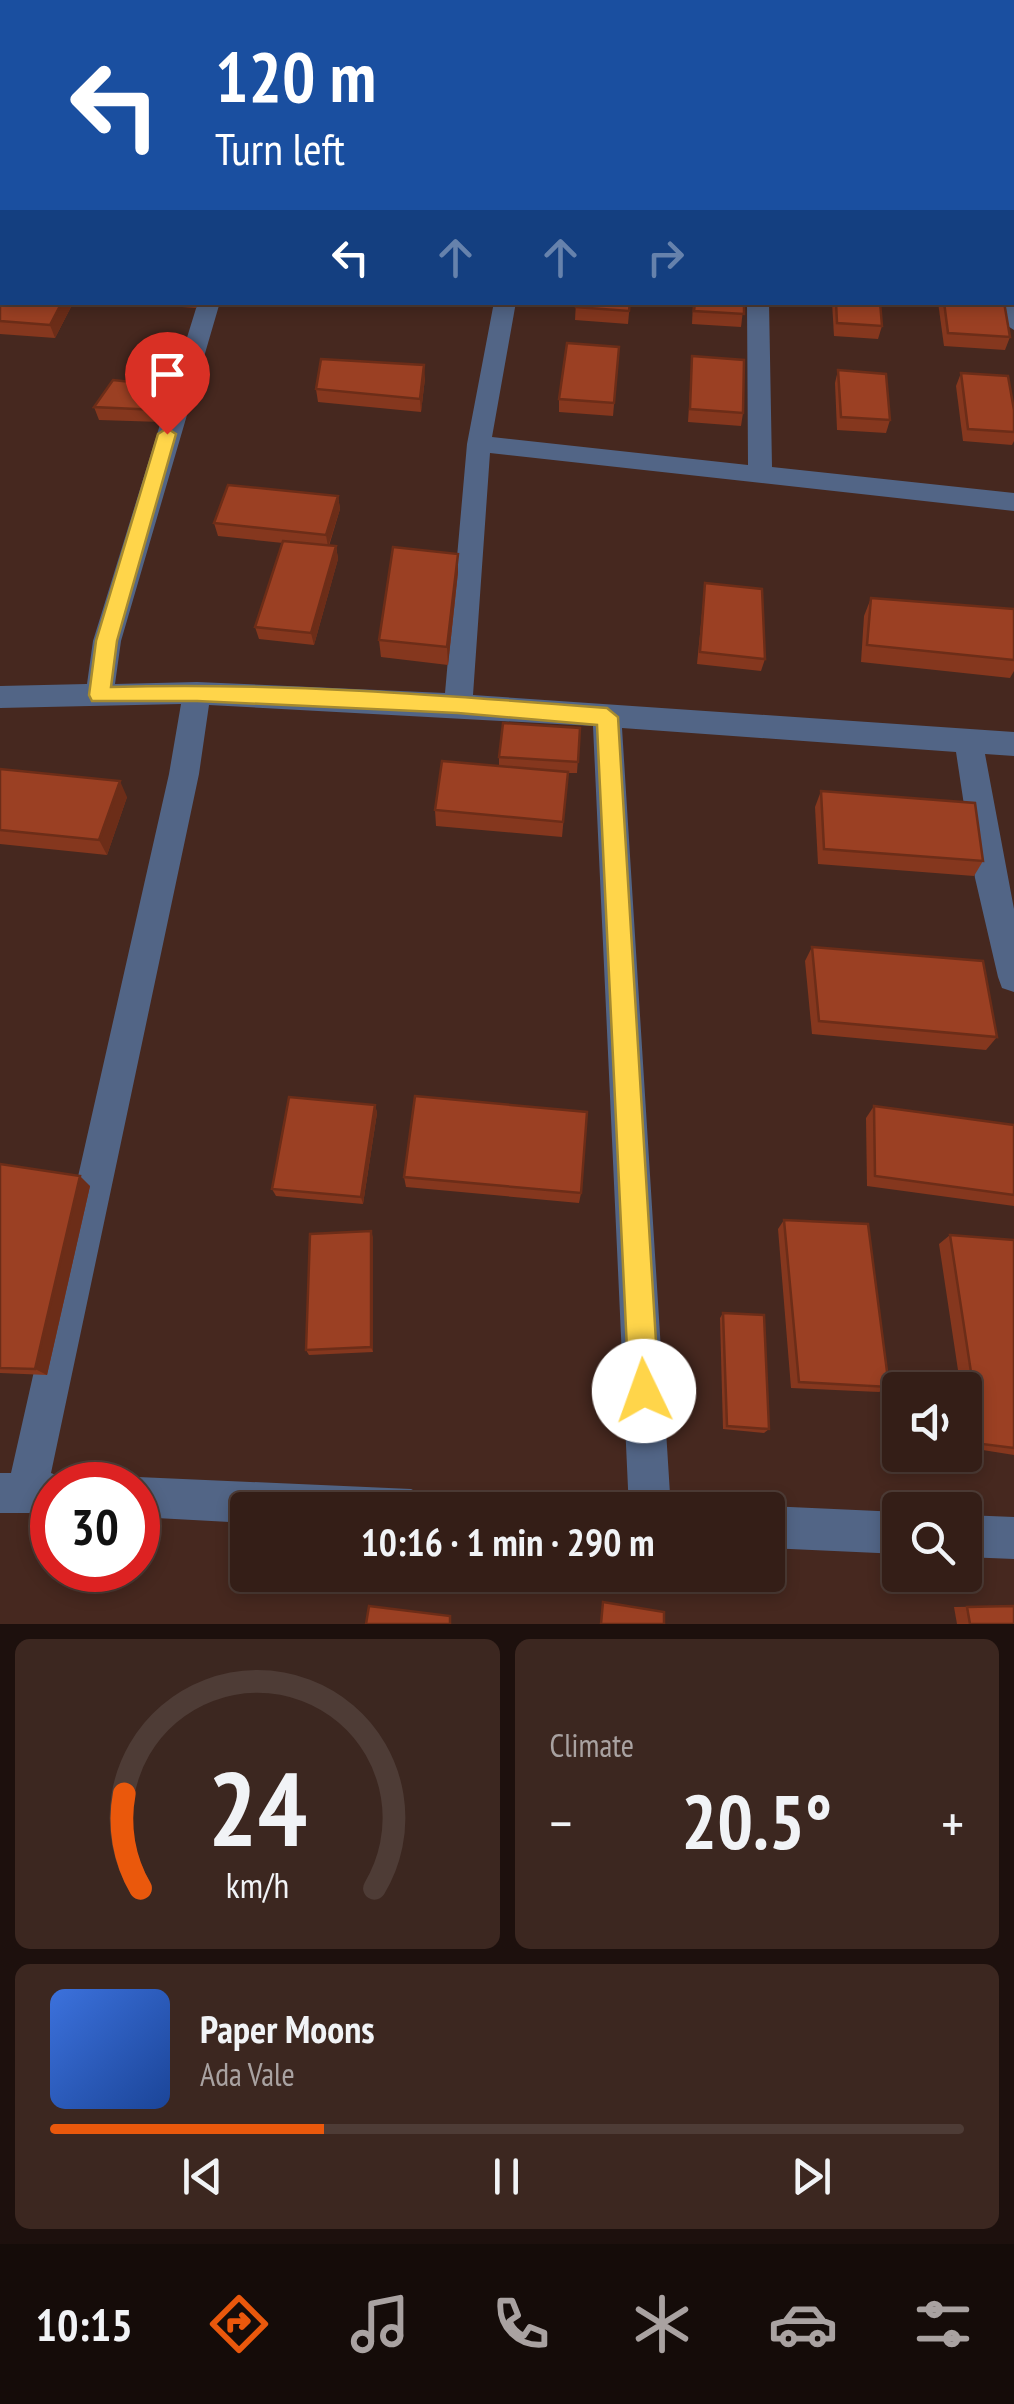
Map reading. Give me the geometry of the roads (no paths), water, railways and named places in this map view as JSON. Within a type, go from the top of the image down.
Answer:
[{"type":"street","points":[[99,695],[106,641],[208,305]]},
{"type":"street","points":[[458,704],[480,444],[504,305]]},
{"type":"street","points":[[758,305],[760,475]]},
{"type":"street","points":[[480,444],[1014,502]]},
{"type":"street","points":[[26,1493],[184,774],[197,692]]},
{"type":"street","points":[[0,697],[197,692],[458,704],[1014,744]]},
{"type":"street","points":[[607,717],[649,1492]]},
{"type":"street","points":[[969,742],[990,878],[1014,977]]},
{"type":"street","points":[[160,1498],[230,1501]]},
{"type":"street","points":[[785,1527],[882,1532]]},
{"type":"street","points":[[982,1537],[1014,1538]]}]
